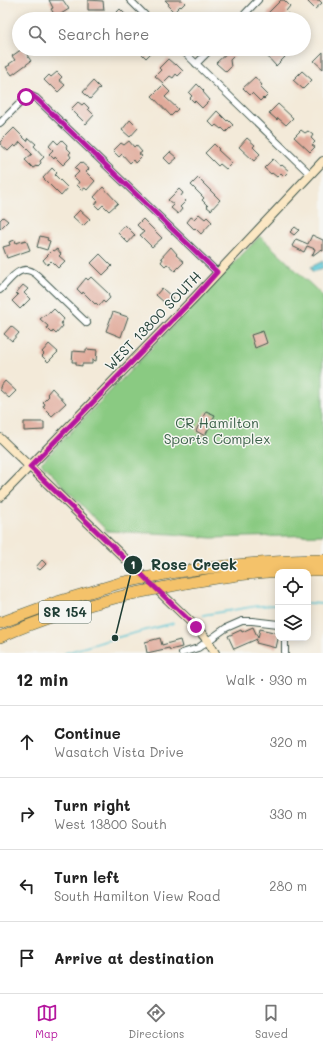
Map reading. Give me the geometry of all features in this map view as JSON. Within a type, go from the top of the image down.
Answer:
[{"type":"highway","name":"SR 154","points":[[0,623],[57,602],[120,583],[170,572],[300,560],[323,560]]},
{"type":"highway","name":"SR 154","points":[[0,637],[66,612],[101,601],[131,594],[181,584],[252,573],[294,570],[323,570]]},
{"type":"street","points":[[130,0],[142,12]]},
{"type":"street","points":[[247,12],[258,0]]},
{"type":"street","points":[[187,56],[310,174]]},
{"type":"street","points":[[196,64],[204,56]]},
{"type":"street","points":[[0,123],[26,97],[29,95],[36,98],[217,272]]},
{"type":"street","name":"WEST 13800 SOUTH","points":[[0,497],[184,308],[323,160]]},
{"type":"street","points":[[0,290],[18,272],[29,270],[37,275],[87,323]]},
{"type":"street","points":[[0,438],[190,621],[208,641],[215,653]]},
{"type":"street","points":[[182,653],[198,648],[226,628],[242,621],[275,624]]},
{"type":"street","points":[[285,641],[285,653]]},
{"type":"green space","name":"CR Hamilton Sports Complex","points":[[260,236],[323,296],[323,535],[211,538],[172,534],[107,531],[41,463]]},
{"type":"water","points":[[323,261],[323,268],[313,272],[311,267]]},
{"type":"building","points":[[49,0],[63,0],[69,9],[64,12],[53,12],[51,9],[53,8]]},
{"type":"building","points":[[88,0],[103,1],[104,10],[88,10]]},
{"type":"building","points":[[165,0],[182,0],[185,3],[174,12]]},
{"type":"building","points":[[281,0],[284,0],[290,6],[286,11],[287,12],[269,12]]},
{"type":"building","points":[[310,0],[319,0],[322,3],[315,9],[308,2]]},
{"type":"building","points":[[323,52],[323,69],[314,61]]},
{"type":"building","points":[[12,56],[28,56],[31,61],[12,75],[6,67],[15,60]]},
{"type":"building","points":[[224,56],[234,56],[230,60],[231,67],[226,72],[216,63]]},
{"type":"building","points":[[267,56],[284,56],[285,57],[276,66]]},
{"type":"building","points":[[168,59],[183,71],[178,76],[176,74],[173,78],[170,76],[163,83],[155,76],[161,70],[159,68]]},
{"type":"building","points":[[302,71],[312,80],[303,89],[293,80]]},
{"type":"building","points":[[57,72],[62,77],[59,80],[65,85],[58,92],[44,80],[49,75],[51,77]]},
{"type":"building","points":[[255,77],[262,85],[260,87],[268,95],[260,101],[252,93],[250,95],[243,88]]},
{"type":"building","points":[[93,81],[100,88],[90,99],[83,92]]},
{"type":"building","points":[[197,84],[210,100],[202,108],[190,98],[192,96],[189,93]]},
{"type":"building","points":[[163,85],[170,92],[165,97],[178,109],[171,116],[152,96]]},
{"type":"building","points":[[78,102],[82,105],[84,103],[94,115],[86,124],[71,109]]},
{"type":"building","points":[[278,104],[293,118],[286,125],[269,113]]},
{"type":"building","points":[[217,111],[233,125],[226,132],[216,125],[214,127],[208,121]]},
{"type":"building","points":[[130,120],[138,128],[130,137],[122,130]]},
{"type":"building","points":[[14,128],[27,141],[29,138],[36,144],[34,146],[44,157],[37,167],[36,166],[33,168],[25,160],[32,154],[20,142],[16,147],[14,145],[8,151],[0,144],[0,142]]},
{"type":"building","points":[[301,130],[305,133],[308,131],[313,135],[311,138],[315,142],[312,145],[315,147],[310,152],[294,137]]},
{"type":"building","points":[[247,138],[255,145],[253,147],[260,154],[254,161],[239,147]]},
{"type":"building","points":[[54,140],[58,144],[62,140],[71,152],[69,154],[71,157],[63,165],[55,157],[54,159],[49,154],[53,150],[49,146]]},
{"type":"building","points":[[129,141],[134,147],[136,145],[142,152],[139,154],[142,156],[135,163],[133,160],[130,163],[122,154],[119,157],[113,151],[121,143],[124,145]]},
{"type":"building","points":[[214,144],[219,149],[218,150],[232,163],[226,169],[220,164],[218,166],[205,153]]},
{"type":"building","points":[[170,152],[177,158],[170,164],[164,158]]},
{"type":"building","points":[[273,159],[289,171],[284,176],[281,173],[277,177],[264,168]]},
{"type":"building","points":[[81,162],[89,169],[86,172],[95,181],[87,190],[85,188],[82,190],[77,185],[79,182],[74,177],[79,172],[75,168]]},
{"type":"building","points":[[52,168],[57,173],[55,175],[68,188],[61,196],[43,178]]},
{"type":"building","points":[[198,178],[220,200],[211,210],[202,200],[204,198],[191,185]]},
{"type":"building","points":[[103,187],[118,203],[109,211],[103,205],[99,209],[95,205],[98,201],[94,197]]},
{"type":"building","points":[[179,189],[183,193],[181,196],[186,201],[180,207],[182,209],[178,214],[171,208],[174,205],[168,200]]},
{"type":"building","points":[[80,210],[90,219],[83,226],[73,217]]},
{"type":"building","points":[[199,214],[205,219],[207,217],[212,222],[201,234],[187,222],[191,217],[194,219]]},
{"type":"building","points":[[3,217],[8,221],[0,229],[0,220]]},
{"type":"building","points":[[143,219],[162,238],[152,247],[140,235],[144,232],[137,225]]},
{"type":"building","points":[[125,225],[135,235],[128,243],[118,233]]},
{"type":"building","points":[[295,227],[299,230],[294,235],[290,232]]},
{"type":"building","points":[[312,235],[323,240],[323,251],[320,250],[312,256],[315,249],[307,246],[304,252],[292,246],[296,239],[308,244]]},
{"type":"building","points":[[40,236],[48,238],[47,240],[50,241],[47,250],[37,247]]},
{"type":"building","points":[[15,240],[16,243],[26,240],[30,250],[7,258],[3,247],[10,245],[9,242]]},
{"type":"building","points":[[171,247],[177,254],[176,255],[184,262],[175,271],[167,264],[165,266],[161,262],[163,259],[161,258]]},
{"type":"building","points":[[57,249],[61,254],[59,256],[65,261],[58,268],[51,261],[47,265],[43,260],[53,250],[54,251]]},
{"type":"building","points":[[100,254],[112,266],[103,275],[91,263]]},
{"type":"building","points":[[91,277],[109,294],[108,295],[110,298],[105,303],[103,301],[99,306],[83,292],[82,294],[77,289],[86,278],[88,280]]},
{"type":"building","points":[[23,285],[28,289],[24,293],[30,299],[20,309],[12,301],[18,295],[16,293]]},
{"type":"building","points":[[162,288],[173,298],[166,304],[156,295]]},
{"type":"building","points":[[54,309],[64,319],[61,323],[63,326],[56,334],[53,331],[52,333],[47,328],[48,326],[40,319]]},
{"type":"building","points":[[113,312],[128,317],[121,337],[106,331]]},
{"type":"building","points":[[11,326],[19,333],[12,341],[4,334]]},
{"type":"building","points":[[263,331],[267,343],[255,348],[251,335]]},
{"type":"building","points":[[49,344],[58,352],[48,362],[42,356],[44,354],[42,352]]},
{"type":"building","points":[[86,349],[97,350],[96,361],[92,360],[92,364],[82,364],[82,366],[76,365],[76,362],[72,362],[73,351],[86,352]]},
{"type":"building","points":[[5,381],[16,391],[9,398],[0,390],[0,387]]},
{"type":"building","points":[[52,388],[66,403],[52,416],[43,407],[45,404],[43,402],[49,396],[47,394]]},
{"type":"building","points":[[206,411],[215,415],[205,436],[196,431]]},
{"type":"building","points":[[24,422],[44,422],[44,430],[24,431]]},
{"type":"building","points":[[42,560],[46,564],[40,570],[36,567]]},
{"type":"building","points":[[253,627],[258,638],[260,629],[275,632],[275,641],[278,641],[276,648],[256,643],[257,639],[234,649],[228,636],[241,630],[242,632]]},
{"type":"building","points":[[160,638],[162,645],[180,640],[182,647],[170,650],[169,648],[147,653],[145,642]]},
{"type":"waterway","points":[[311,603],[323,604]]},
{"type":"waterway","points":[[203,615],[257,606],[275,605]]},
{"type":"waterway","points":[[65,653],[174,623]]},
{"type":"place","name":"Rose Creek","points":[[115,638]]},
{"type":"route","points":[[26,97],[29,95],[38,100],[217,272],[195,297],[30,467],[196,627]]}]
